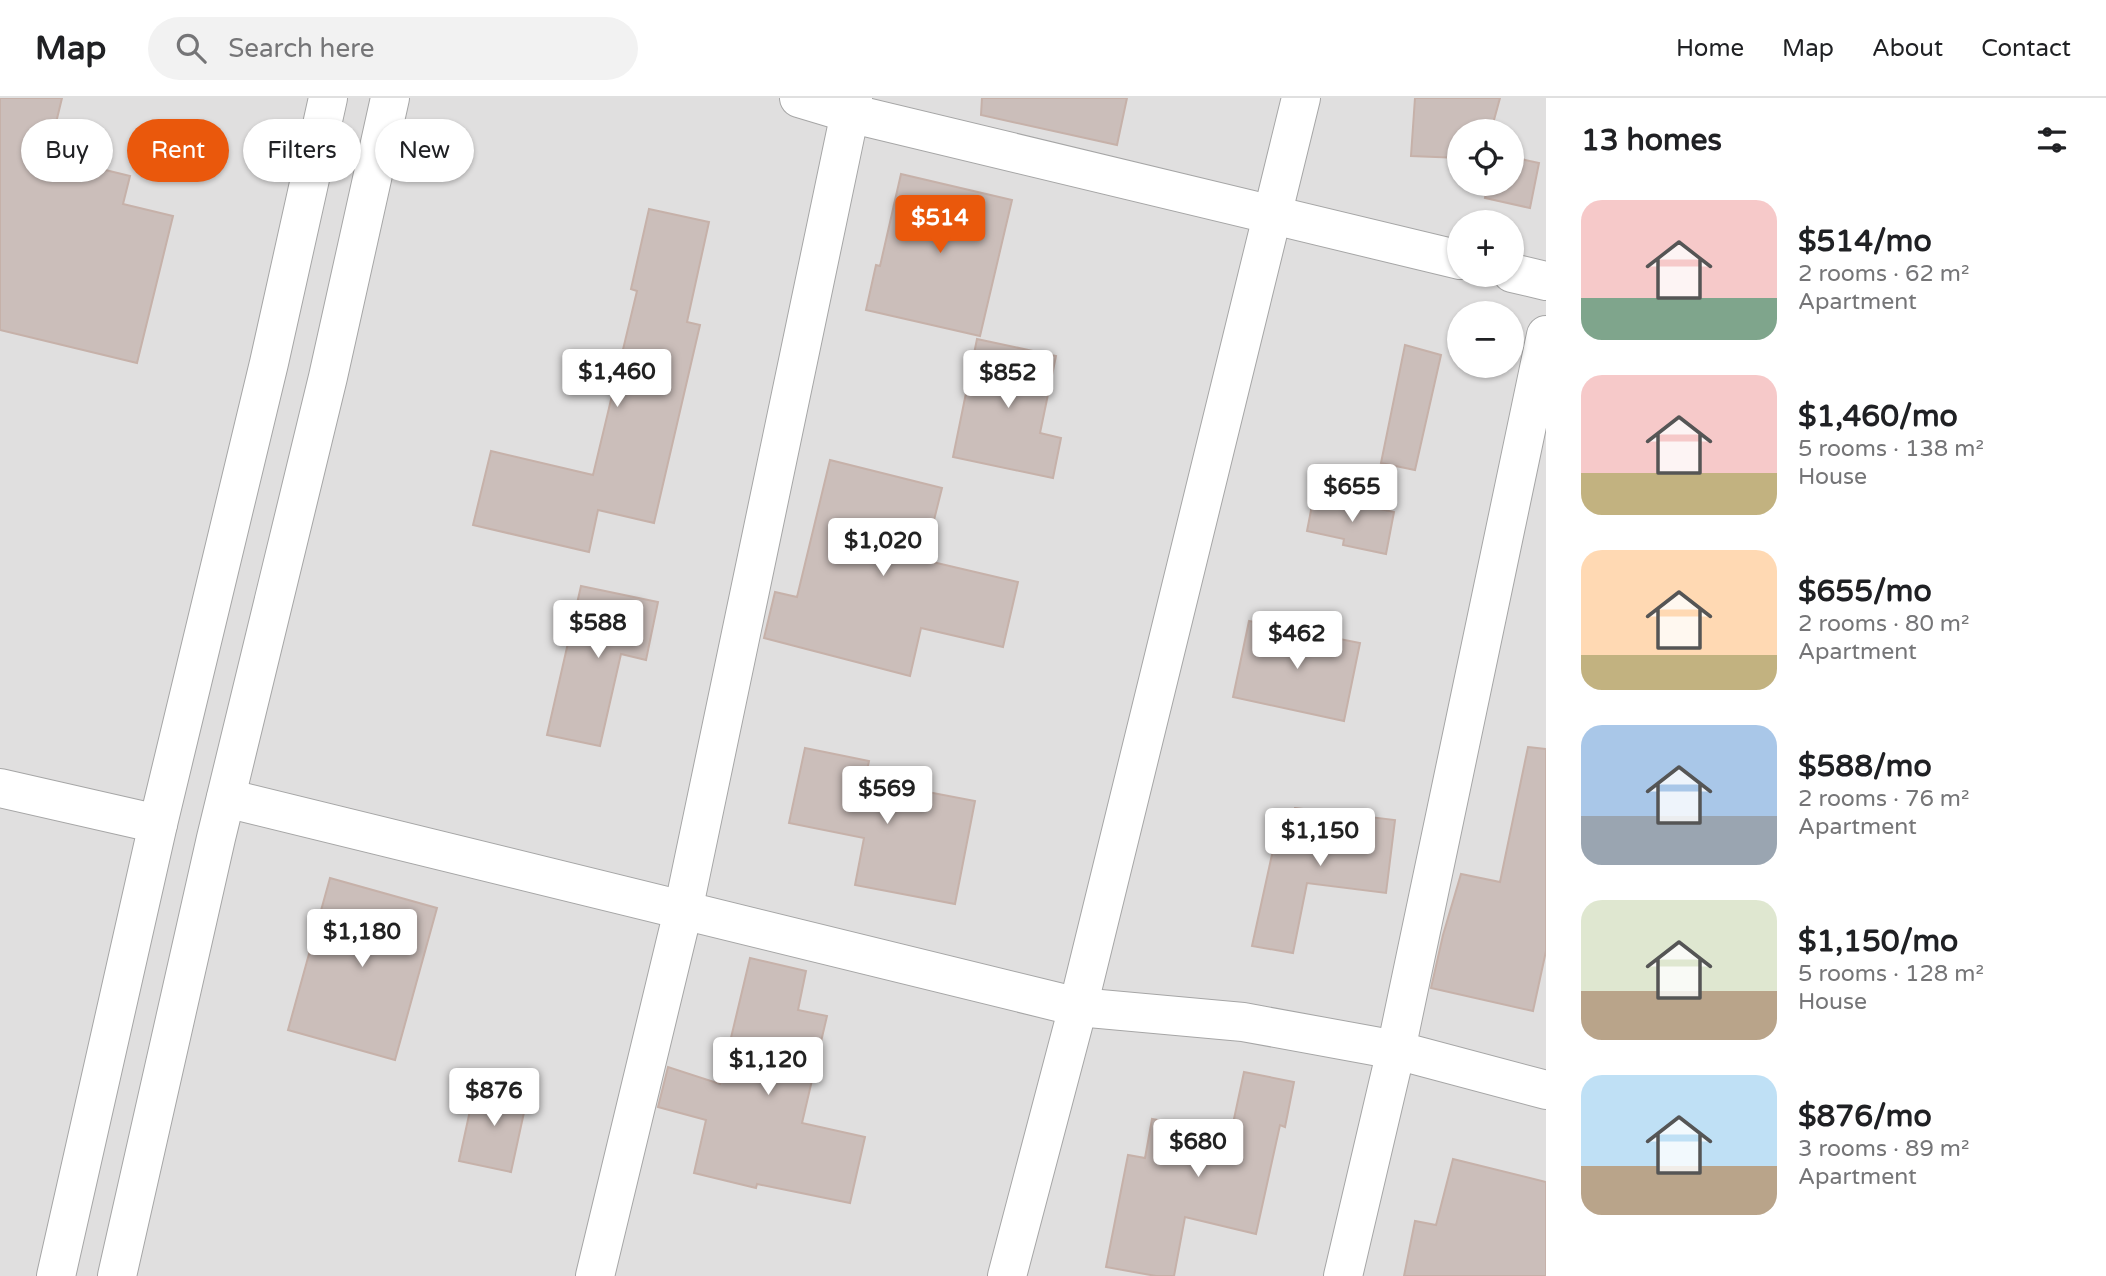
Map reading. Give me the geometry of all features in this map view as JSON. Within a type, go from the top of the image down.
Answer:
[{"type":"street","points":[[55,1276],[158,824],[270,363],[328,98]]},
{"type":"street","points":[[117,1276],[226,798],[328,377],[390,98]]},
{"type":"street","points":[[799,98],[851,105],[1274,215],[1447,257]]},
{"type":"street","points":[[1007,1276],[1078,1007],[1301,98]]},
{"type":"street","points":[[596,1276],[683,911],[851,105]]},
{"type":"street","points":[[1524,276],[1546,281]]},
{"type":"street","points":[[1343,1276],[1396,1050],[1546,335]]},
{"type":"street","points":[[0,789],[158,824]]},
{"type":"street","points":[[226,798],[1078,1007],[1243,1022],[1396,1050],[1546,1090]]},
{"type":"shaded area","points":[[0,98],[1546,98],[1546,1276],[0,1276]]},
{"type":"building","points":[[0,98],[62,98],[57,119],[21,119],[21,182],[113,182],[113,172],[127,175],[128,182],[123,204],[173,216],[137,363],[0,330]]},
{"type":"building","points":[[982,98],[1127,98],[1117,145],[981,115]]},
{"type":"building","points":[[1415,98],[1500,98],[1494,119],[1447,119],[1447,157],[1411,156]]},
{"type":"building","points":[[1524,160],[1539,163],[1530,208],[1485,198],[1524,196]]},
{"type":"building","points":[[901,174],[1012,200],[980,336],[866,310],[876,265],[880,266]]},
{"type":"building","points":[[649,209],[709,222],[687,322],[700,325],[654,523],[598,510],[589,552],[473,525],[491,451],[593,475],[637,291],[631,289]]},
{"type":"building","points":[[977,339],[1056,356],[1040,433],[1061,438],[1053,478],[953,457]]},
{"type":"building","points":[[1405,345],[1441,355],[1415,470],[1381,463]]},
{"type":"building","points":[[830,460],[942,488],[924,560],[1018,582],[1003,647],[921,628],[910,676],[764,638],[775,592],[797,597]]},
{"type":"building","points":[[1314,495],[1394,512],[1386,554],[1343,545],[1344,539],[1307,531]]},
{"type":"building","points":[[581,586],[658,602],[646,660],[621,654],[600,746],[547,735]]},
{"type":"building","points":[[1249,621],[1360,643],[1344,721],[1233,697]]},
{"type":"building","points":[[1528,747],[1546,749],[1546,951],[1533,1011],[1431,988],[1461,874],[1500,882]]},
{"type":"building","points":[[805,748],[869,761],[865,780],[975,801],[955,904],[855,885],[864,838],[789,823]]},
{"type":"building","points":[[1295,808],[1395,820],[1386,893],[1307,883],[1293,953],[1252,946],[1278,827],[1292,830]]},
{"type":"building","points":[[330,878],[437,908],[395,1060],[288,1030]]},
{"type":"building","points":[[750,958],[806,971],[798,1010],[827,1016],[802,1123],[865,1137],[850,1203],[757,1184],[756,1188],[694,1173],[706,1120],[658,1107],[668,1067],[720,1084]]},
{"type":"building","points":[[1244,1072],[1294,1082],[1285,1127],[1280,1125],[1256,1234],[1185,1217],[1174,1276],[1156,1276],[1106,1267],[1128,1155],[1145,1158],[1152,1119],[1231,1133]]},
{"type":"building","points":[[476,1083],[528,1094],[511,1172],[459,1161]]},
{"type":"building","points":[[1453,1159],[1546,1182],[1546,1276],[1404,1276],[1415,1221],[1436,1225]]}]
